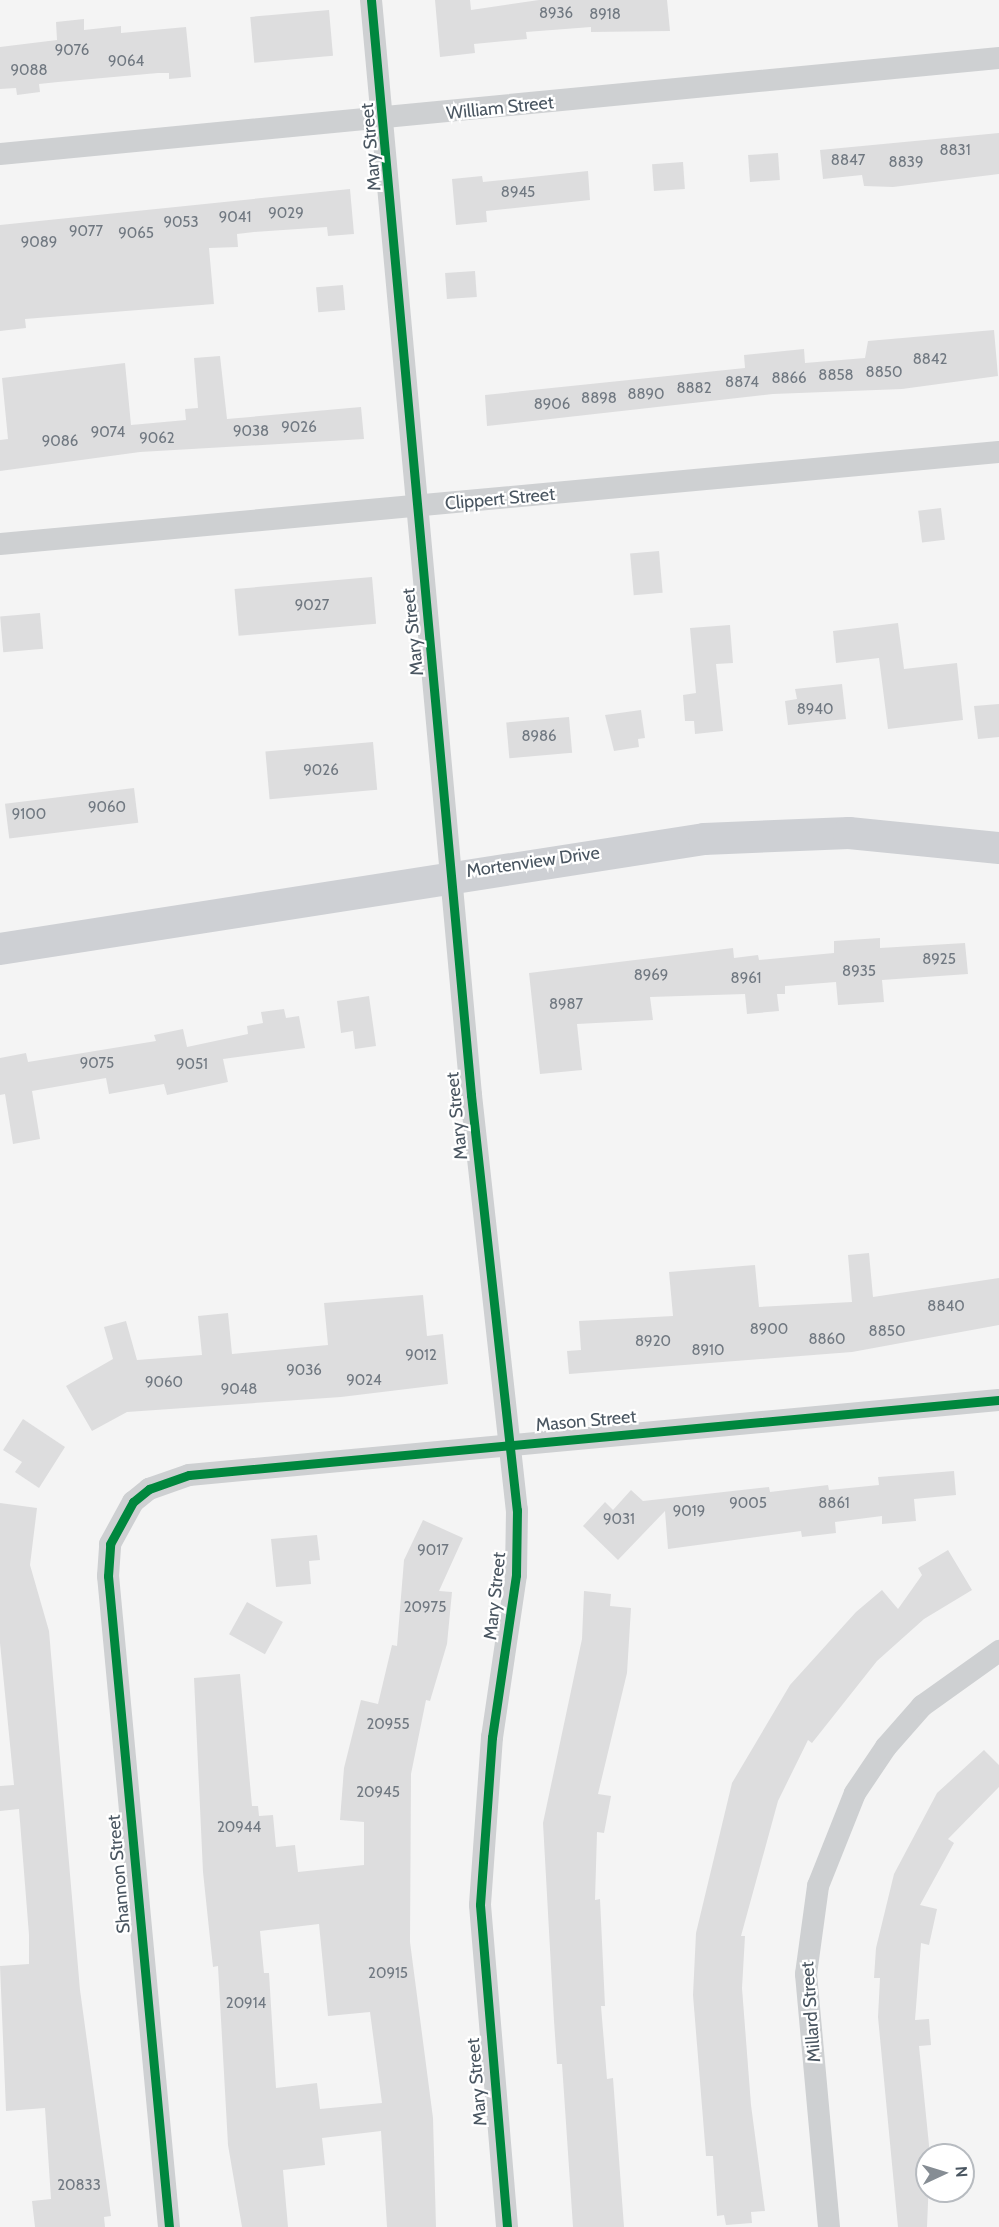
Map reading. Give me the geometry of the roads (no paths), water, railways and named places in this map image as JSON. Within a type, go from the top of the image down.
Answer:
[{"type":"street","name":"Mary Street","points":[[371,0],[386,119],[416,505],[450,874],[517,1510],[516,1575],[492,1737],[480,1905],[507,2227]]},
{"type":"street","name":"William Street","points":[[0,154],[386,119],[999,58]]},
{"type":"street","name":"Clippert Street","points":[[0,544],[999,452]]},
{"type":"street","name":"Mortenview Drive","points":[[0,949],[450,874],[773,833],[883,835],[999,848]]},
{"type":"street","name":"Mason Street","points":[[121,1520],[149,1489],[174,1479],[509,1445],[999,1400]]},
{"type":"street","name":"Shannon Street","points":[[121,1520],[110,1544],[108,1576],[169,2227]]},
{"type":"street","name":"Millard Street","points":[[829,2227],[806,1974],[818,1886],[855,1793],[886,1747],[922,1706],[999,1651]]}]
